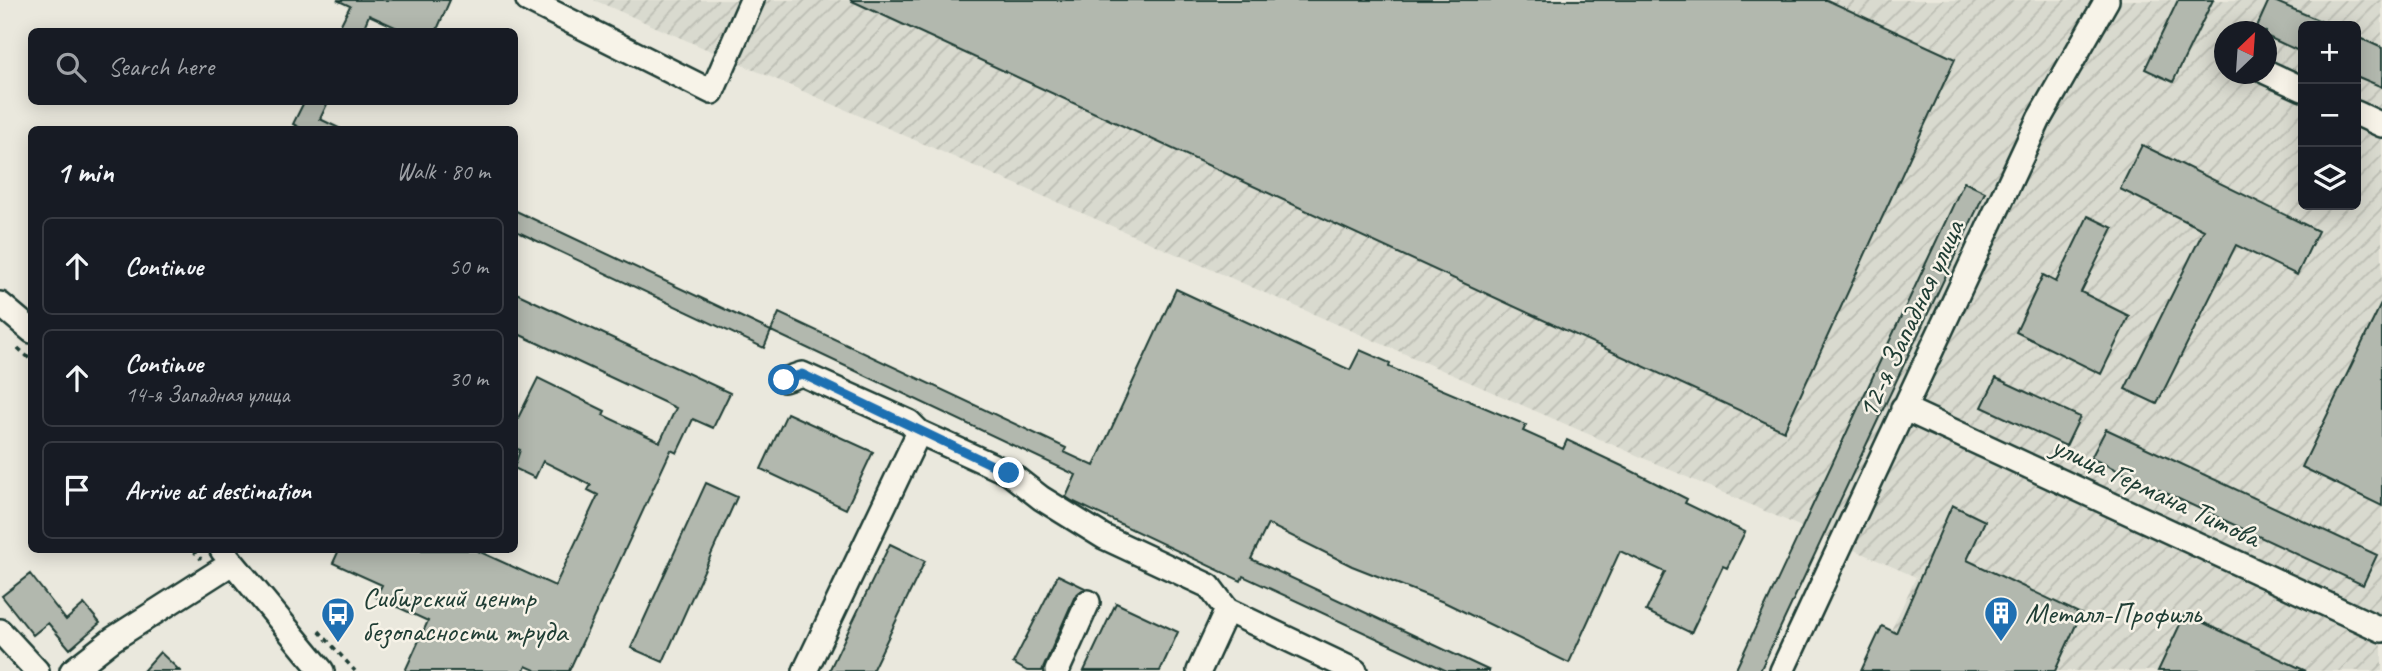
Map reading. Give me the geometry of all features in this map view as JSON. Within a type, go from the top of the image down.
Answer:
[{"type":"street","points":[[528,0],[712,92],[752,0]]},
{"type":"street","name":"12-я Западная улица","points":[[1782,671],[2039,119],[2106,0]]},
{"type":"street","points":[[2277,77],[2298,87]]},
{"type":"street","points":[[2361,115],[2382,125]]},
{"type":"street","points":[[0,304],[28,328]]},
{"type":"street","points":[[784,380],[802,374],[909,422],[919,432],[1009,473],[1041,498],[1104,537],[1209,586],[1227,610],[1355,671]]},
{"type":"street","name":"улица Германа Титова","points":[[1903,408],[2382,631]]},
{"type":"street","points":[[805,671],[919,432]]},
{"type":"street","points":[[72,671],[227,556],[323,671]]},
{"type":"street","points":[[1057,671],[1087,602]]},
{"type":"street","points":[[1199,671],[1227,610]]},
{"type":"street","points":[[0,631],[37,671]]},
{"type":"path","points":[[318,631],[355,671]]},
{"type":"shaded area","points":[[594,0],[2382,0],[2382,671],[1872,671],[1916,577]]},
{"type":"building","points":[[337,0],[450,0],[438,28],[397,28],[369,15],[364,28],[339,28],[350,6]]},
{"type":"building","points":[[850,0],[1827,0],[1955,59],[1784,431]]},
{"type":"building","points":[[2178,0],[2213,0],[2173,82],[2145,69]]},
{"type":"building","points":[[2269,0],[2272,0],[2320,21],[2298,21],[2298,51],[2277,41],[2277,21],[2260,21]]},
{"type":"building","points":[[2361,38],[2382,48],[2382,87],[2361,78]]},
{"type":"building","points":[[302,105],[327,105],[320,119],[335,126],[297,126],[293,124]]},
{"type":"building","points":[[2142,145],[2318,231],[2297,275],[2236,245],[2157,404],[2125,389],[2204,230],[2120,189]]},
{"type":"building","points":[[1964,182],[1985,192],[1760,671],[1735,671]]},
{"type":"building","points":[[518,212],[771,331],[764,348],[518,232]]},
{"type":"building","points":[[2088,216],[2113,228],[2081,292],[2129,316],[2101,374],[2016,332],[2043,275],[2056,282]]},
{"type":"building","points":[[1176,289],[1350,370],[1360,350],[1390,363],[1389,367],[1526,425],[1523,431],[1563,449],[1567,440],[1622,466],[1687,499],[1685,503],[1745,532],[1727,568],[1723,566],[1691,633],[1646,611],[1665,572],[1620,551],[1569,663],[1446,603],[1352,566],[1268,524],[1251,559],[1490,671],[1447,671],[1243,576],[1241,581],[1072,501],[1066,497],[1076,475],[771,331],[779,313],[1066,448],[1064,452],[1094,466]]},
{"type":"building","points":[[518,294],[730,393],[713,428],[693,419],[677,453],[671,450],[569,671],[537,671],[526,666],[524,671],[405,671],[428,621],[376,597],[382,585],[333,563],[338,553],[483,553],[555,586],[598,495],[588,490],[591,485],[543,461],[535,478],[518,470],[518,418],[538,378],[605,411],[603,415],[660,442],[676,408],[518,334]]},
{"type":"building","points":[[2382,302],[2382,506],[2302,467]]},
{"type":"building","points":[[1996,378],[2080,417],[2066,446],[1982,407]]},
{"type":"building","points":[[787,413],[873,452],[846,509],[761,469]]},
{"type":"building","points":[[2106,429],[2377,555],[2363,585],[2091,458]]},
{"type":"building","points":[[706,483],[737,497],[663,662],[631,648]]},
{"type":"building","name":"Металл-Профиль","points":[[1952,505],[1985,521],[1967,560],[2081,614],[2055,671],[1861,671],[1882,626],[1896,633]]},
{"type":"building","points":[[890,544],[925,561],[872,671],[829,671]]},
{"type":"building","points":[[30,574],[66,620],[84,604],[100,623],[70,649],[48,623],[33,635],[2,596]]},
{"type":"building","points":[[1058,575],[1085,588],[1075,596],[1042,671],[1027,671],[1013,663]]},
{"type":"building","points":[[1116,603],[1178,632],[1160,671],[1084,671]]},
{"type":"building","points":[[2185,614],[2306,671],[2158,671]]},
{"type":"building","points":[[160,652],[180,671],[143,671]]},
{"type":"place","name":"Металл-Профиль","points":[[2001,643]]},
{"type":"place","name":"Сибирский центр безопасности труда","points":[[338,644]]},
{"type":"route","points":[[784,380],[802,374],[909,422],[919,432],[1009,473]]}]
